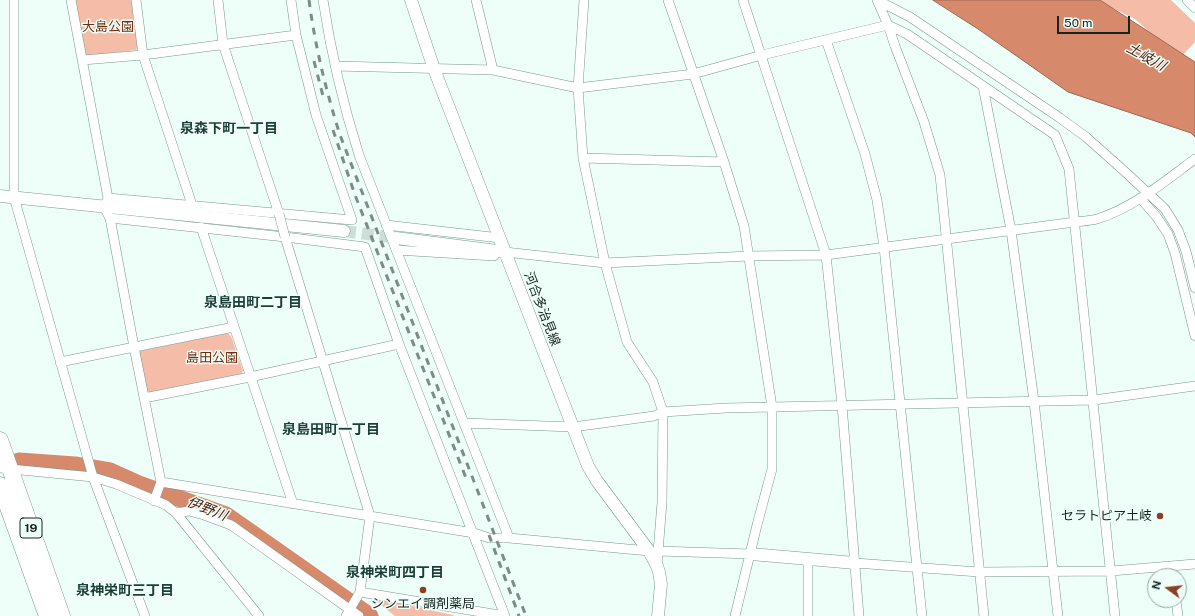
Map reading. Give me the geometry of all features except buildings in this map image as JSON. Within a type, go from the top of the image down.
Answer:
[{"type":"highway","name":"19","points":[[0,440],[5,469],[62,616]]},
{"type":"highway","name":"19","points":[[0,485],[47,616]]},
{"type":"main road","name":"河合多治見線","points":[[411,0],[434,69],[588,466],[597,481],[653,551],[661,584],[658,616]]},
{"type":"main road","points":[[0,196],[106,202],[344,231]]},
{"type":"main road","points":[[396,238],[506,254]]},
{"type":"main road","points":[[751,554],[855,563]]},
{"type":"street","points":[[14,0],[14,197],[93,477],[145,616]]},
{"type":"street","points":[[71,0],[83,60],[106,202],[162,482],[154,501]]},
{"type":"street","points":[[136,0],[142,55],[192,206]]},
{"type":"street","points":[[218,0],[223,44],[278,214],[370,516],[360,592],[348,613]]},
{"type":"street","points":[[106,202],[192,206],[352,220],[316,115],[296,35],[291,0]]},
{"type":"street","points":[[323,0],[345,110],[359,154],[509,538]]},
{"type":"street","points":[[476,0],[493,70]]},
{"type":"street","points":[[584,0],[578,88],[583,158],[605,264],[627,342],[653,382],[663,412],[662,502],[653,551]]},
{"type":"street","points":[[668,0],[724,162],[744,226],[772,407],[772,469],[736,616]]},
{"type":"street","points":[[743,0],[826,255],[842,405],[859,616]]},
{"type":"street","points":[[984,616],[940,175],[924,122],[888,25],[877,0],[910,17],[1060,118],[1086,137],[1151,190],[1178,230],[1186,251],[1195,288]]},
{"type":"street","points":[[1187,0],[1195,8]]},
{"type":"street","points":[[335,66],[493,70],[578,88],[693,74],[762,55],[888,25],[907,34],[1055,135],[1069,169],[1094,400],[1115,616]]},
{"type":"street","points":[[83,60],[142,55],[296,35]]},
{"type":"street","points":[[826,40],[865,154],[877,200],[884,247],[922,616]]},
{"type":"street","points":[[983,86],[1011,230],[1034,401],[1058,616]]},
{"type":"street","points":[[583,158],[724,162]]},
{"type":"street","points":[[396,250],[506,254],[605,264],[748,256],[826,255],[1096,219],[1140,198],[1195,159]]},
{"type":"street","points":[[1140,198],[1156,216],[1168,234],[1175,253],[1195,336]]},
{"type":"street","points":[[110,218],[365,247],[399,344],[474,533],[505,616],[360,592]]},
{"type":"street","points":[[386,225],[500,238]]},
{"type":"street","points":[[201,228],[293,504]]},
{"type":"street","points":[[60,362],[234,327]]},
{"type":"street","points":[[144,398],[250,377],[399,344]]},
{"type":"street","points":[[464,423],[573,427],[654,416],[663,412],[726,408],[1094,400],[1195,386]]},
{"type":"street","points":[[5,469],[93,477],[116,484],[166,505],[176,513],[259,616]]},
{"type":"street","points":[[162,482],[474,533],[490,538],[509,538],[653,551],[751,554]]},
{"type":"street","points":[[176,513],[188,512],[204,515],[231,525],[348,613],[359,616]]},
{"type":"street","points":[[808,559],[808,616]]},
{"type":"street","points":[[855,563],[979,572],[1111,571],[1195,564]]},
{"type":"green space","name":"大島公園","points":[[75,0],[133,0],[138,46],[136,50],[89,56],[86,55]]},
{"type":"green space","points":[[1096,0],[1171,0],[1195,23],[1195,42],[1179,59],[1135,19]]},
{"type":"green space","name":"島田公園","points":[[227,333],[231,336],[243,371],[241,374],[150,393],[147,391],[139,353],[140,351]]},
{"type":"green space","points":[[371,597],[453,615],[454,616],[395,616]]},
{"type":"water","name":"土岐川","points":[[933,0],[1100,0],[1195,62],[1195,137],[1191,133],[1068,92],[978,29]]},
{"type":"waterway","name":"伊野川","points":[[19,461],[75,465],[110,471],[139,484],[226,515],[370,616]]},
{"type":"tunnel","points":[[344,231],[396,238]]},
{"type":"railway","points":[[309,0],[314,34],[330,102],[340,135],[526,616]]},
{"type":"railway","points":[[314,61],[323,96]]},
{"type":"railway","points":[[333,130],[355,195],[468,483]]},
{"type":"railway","points":[[489,535],[519,616]]},
{"type":"place","name":"セラトピア土岐","points":[[1160,516]]},
{"type":"place","name":"シンエイ調剤薬局","points":[[423,590]]},
{"type":"district","name":"泉森下町一丁目","points":[[229,129]]},
{"type":"district","name":"泉島田町二丁目","points":[[253,303]]},
{"type":"district","name":"泉島田町一丁目","points":[[331,430]]},
{"type":"district","name":"泉神栄町四丁目","points":[[395,573]]},
{"type":"district","name":"泉神栄町三丁目","points":[[125,591]]}]
